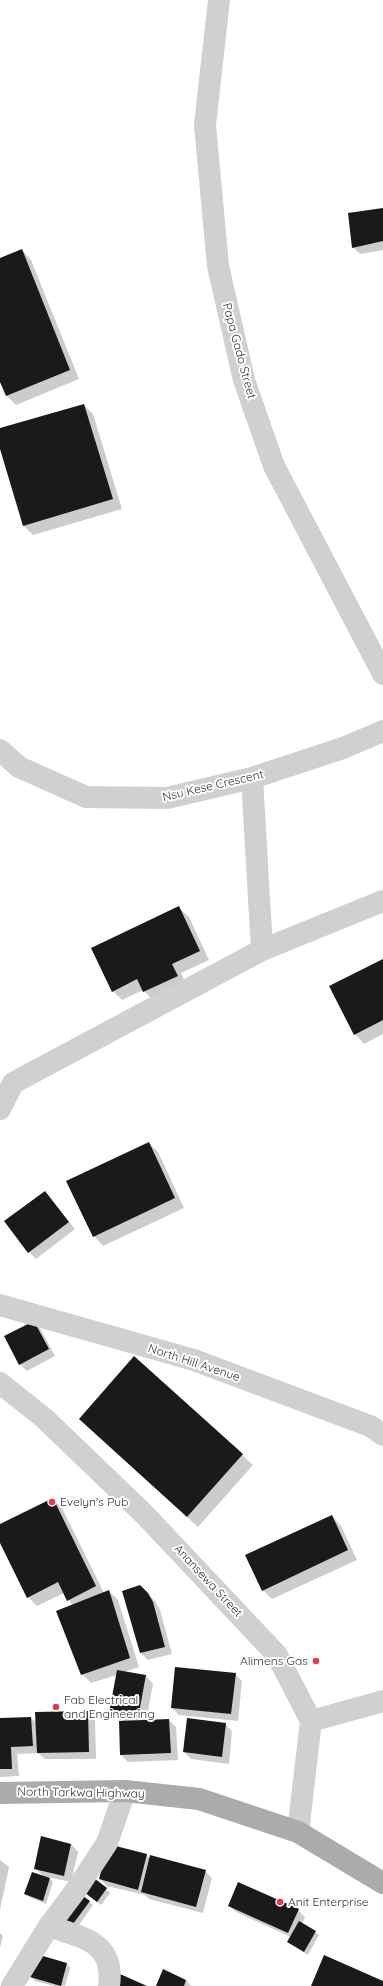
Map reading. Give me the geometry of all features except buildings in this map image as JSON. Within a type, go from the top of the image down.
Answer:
[{"type":"main road","name":"North Tarkwa Highway","points":[[0,1793],[125,1791],[199,1799],[298,1832],[383,1883]]},
{"type":"street","name":"Papa Gado Street","points":[[219,0],[205,125],[218,266],[244,380],[274,466],[383,674]]},
{"type":"street","name":"Nsu Kese Crescent","points":[[0,750],[19,767],[86,797],[167,798],[252,778],[343,748],[383,731]]},
{"type":"street","points":[[252,778],[262,950]]},
{"type":"street","points":[[0,1109],[6,1081],[262,950],[383,901]]},
{"type":"street","name":"North Hill Avenue","points":[[0,1305],[194,1360],[370,1426],[383,1435]]},
{"type":"street","name":"Anansewa Street","points":[[0,1382],[44,1418],[145,1515],[272,1649],[277,1655],[310,1721]]},
{"type":"street","points":[[298,1832],[310,1721],[383,1701]]},
{"type":"street","points":[[12,1986],[49,1926],[76,1890],[107,1843],[125,1791]]},
{"type":"street","points":[[49,1926],[94,1943],[107,1957],[108,1986]]},
{"type":"place","name":"Evelyn's Pub","points":[[52,1502]]},
{"type":"place","name":"Alimens Gas","points":[[316,1661]]},
{"type":"place","name":"Fab Electrical and Engineering","points":[[56,1707]]},
{"type":"place","name":"Anit Enterprise","points":[[280,1902]]}]
